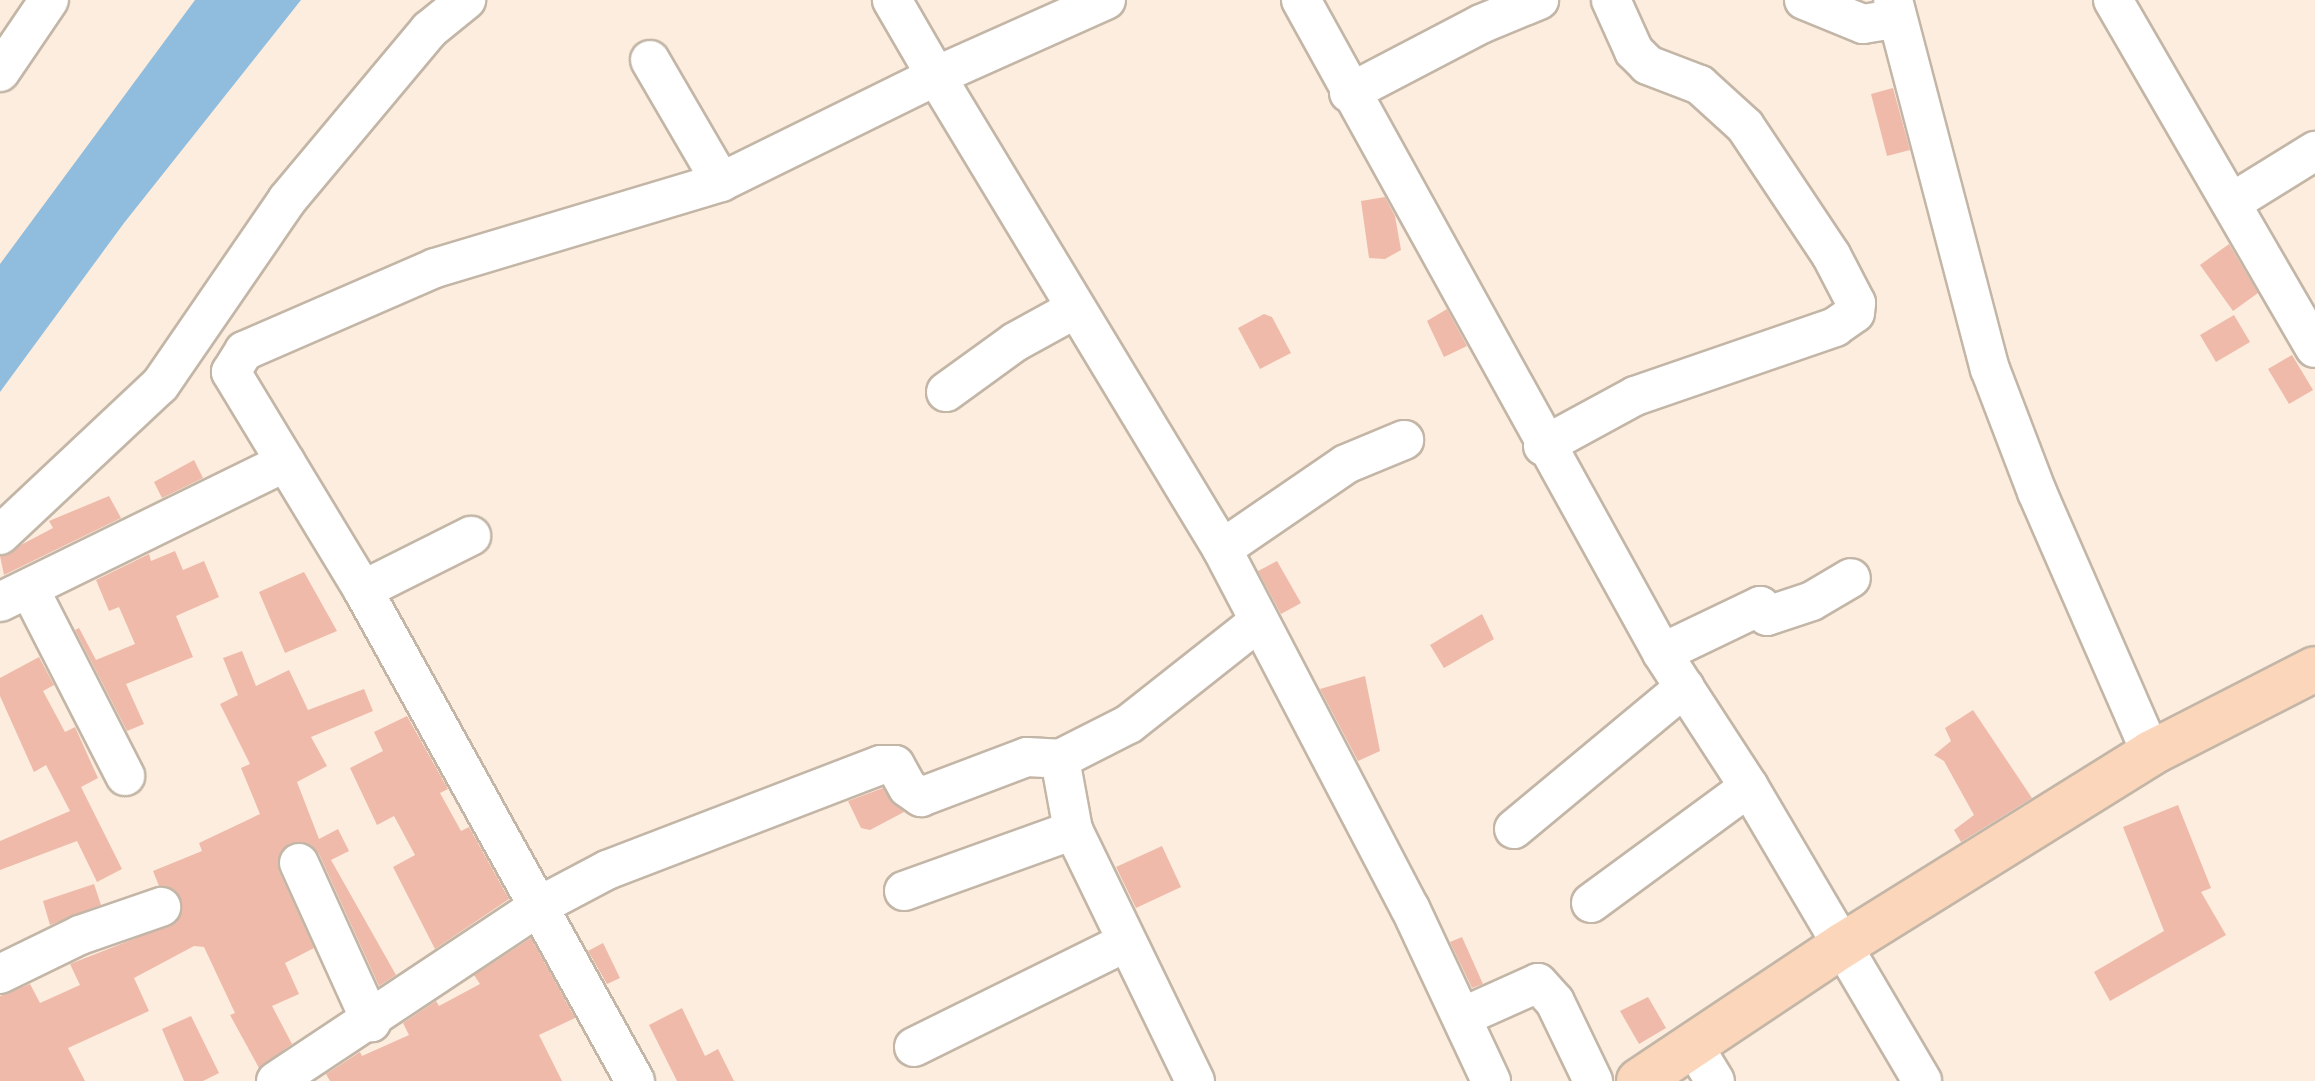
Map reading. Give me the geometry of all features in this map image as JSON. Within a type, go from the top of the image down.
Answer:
[{"type":"main road","points":[[1639,1081],[1704,1063],[1843,945],[2151,753],[2315,669]]},
{"type":"street","points":[[0,72],[49,0]]},
{"type":"street","points":[[0,535],[160,385],[287,200],[429,30],[466,0]]},
{"type":"street","points":[[892,0],[1222,549],[1257,623],[1314,721],[1491,1081]]},
{"type":"street","points":[[635,1081],[363,590],[231,372],[244,351],[435,268],[721,182],[936,76],[1106,0]]},
{"type":"street","points":[[1301,0],[1543,446],[1662,653],[1749,787],[1922,1081]]},
{"type":"street","points":[[1349,93],[1481,24],[1539,0]]},
{"type":"street","points":[[1543,446],[1635,396],[1835,327],[1855,313],[1856,303],[1831,255],[1745,126],[1700,85],[1648,65],[1634,51],[1611,0]]},
{"type":"street","points":[[1804,0],[1863,24],[1894,10],[1990,369],[2043,506],[2151,753]]},
{"type":"street","points":[[2125,3],[2231,203],[2315,348]]},
{"type":"street","points":[[650,60],[721,182]]},
{"type":"street","points":[[2231,203],[2315,151]]},
{"type":"street","points":[[946,392],[1015,342],[1075,309]]},
{"type":"street","points":[[1222,549],[1346,464],[1404,440]]},
{"type":"street","points":[[125,776],[15,596],[286,462]]},
{"type":"street","points":[[363,590],[471,536]]},
{"type":"street","points":[[1662,653],[1760,606],[1767,616],[1812,601],[1851,578]]},
{"type":"street","points":[[276,1081],[371,1022],[539,906],[607,870],[881,765],[895,765],[908,788],[921,797],[1027,757],[1060,759],[1129,724],[1257,623]]},
{"type":"street","points":[[1514,829],[1685,687]]},
{"type":"street","points":[[1060,759],[1073,830],[1195,1081]]},
{"type":"street","points":[[1591,903],[1749,787]]},
{"type":"street","points":[[904,891],[1073,830]]},
{"type":"street","points":[[299,863],[371,1022]]},
{"type":"street","points":[[0,974],[80,935],[161,907]]},
{"type":"street","points":[[914,1047],[1126,942]]},
{"type":"street","points":[[1462,1017],[1538,983],[1555,1002],[1593,1081]]},
{"type":"water","points":[[195,0],[301,0],[124,223],[0,392],[0,264]]},
{"type":"building","points":[[1893,88],[1910,150],[1887,156],[1871,94]]},
{"type":"building","points":[[1385,197],[1395,216],[1401,250],[1385,259],[1369,258],[1361,201]]},
{"type":"building","points":[[2229,244],[2258,293],[2233,311],[2200,265]]},
{"type":"building","points":[[1447,309],[1467,346],[1444,357],[1427,321]]},
{"type":"building","points":[[1264,314],[1272,317],[1291,353],[1260,369],[1238,328]]},
{"type":"building","points":[[2234,315],[2250,342],[2216,362],[2200,335]]},
{"type":"building","points":[[2292,355],[2313,390],[2289,404],[2268,369]]},
{"type":"building","points":[[194,460],[203,478],[162,498],[154,482]]},
{"type":"building","points":[[109,496],[121,518],[4,575],[0,556],[53,528],[49,521]]},
{"type":"building","points":[[175,551],[183,570],[204,561],[219,597],[176,616],[193,657],[126,684],[144,724],[127,731],[75,630],[79,628],[96,660],[135,644],[119,607],[109,611],[96,580],[149,554],[151,561]]},
{"type":"building","points":[[1277,561],[1301,603],[1281,614],[1258,571]]},
{"type":"building","points":[[304,572],[337,631],[285,653],[259,592]]},
{"type":"building","points":[[1482,614],[1494,639],[1444,668],[1430,645]]},
{"type":"building","points":[[242,651],[256,686],[289,670],[308,710],[364,689],[373,711],[311,737],[327,766],[297,782],[319,839],[338,829],[349,851],[331,860],[396,975],[379,986],[319,854],[311,845],[291,843],[281,851],[279,871],[314,948],[285,963],[299,994],[272,1006],[292,1044],[259,1068],[230,1015],[235,1013],[204,947],[194,946],[134,978],[149,1011],[68,1048],[85,1081],[0,1081],[0,996],[30,984],[40,1003],[80,985],[70,964],[177,922],[181,899],[175,890],[159,886],[153,871],[202,851],[199,843],[260,814],[241,768],[250,764],[220,704],[238,695],[223,658]]},
{"type":"building","points":[[39,657],[54,685],[43,691],[65,732],[75,727],[98,778],[81,787],[122,869],[97,882],[77,841],[0,870],[0,841],[70,811],[46,765],[34,772],[0,696],[0,678]]},
{"type":"building","points":[[1365,676],[1380,751],[1358,761],[1320,689]]},
{"type":"building","points":[[1973,710],[2032,798],[1961,842],[1954,830],[1974,815],[1944,761],[1934,755],[1951,741],[1945,728]]},
{"type":"building","points":[[407,716],[448,789],[440,793],[461,831],[469,827],[509,899],[435,949],[393,867],[415,855],[394,816],[377,825],[350,768],[383,751],[374,732]]},
{"type":"building","points":[[883,788],[904,812],[870,830],[861,828],[848,801]]},
{"type":"building","points":[[2178,805],[2211,888],[2201,892],[2226,935],[2110,1001],[2094,972],[2164,931],[2123,827]]},
{"type":"building","points":[[1162,846],[1181,887],[1136,908],[1116,867]]},
{"type":"building","points":[[94,884],[101,905],[50,925],[43,901]]},
{"type":"building","points":[[1462,937],[1483,984],[1472,988],[1450,942]]},
{"type":"building","points":[[531,938],[575,1018],[539,1035],[562,1081],[330,1081],[326,1074],[360,1052],[362,1056],[409,1035],[403,1023],[436,1001],[439,1006],[480,984],[474,975]]},
{"type":"building","points":[[603,943],[620,978],[607,984],[588,951]]},
{"type":"building","points":[[1648,997],[1666,1028],[1639,1044],[1620,1011]]},
{"type":"building","points":[[682,1008],[705,1056],[718,1049],[734,1081],[677,1081],[649,1025]]},
{"type":"building","points":[[191,1016],[219,1073],[203,1081],[184,1081],[162,1029]]}]
